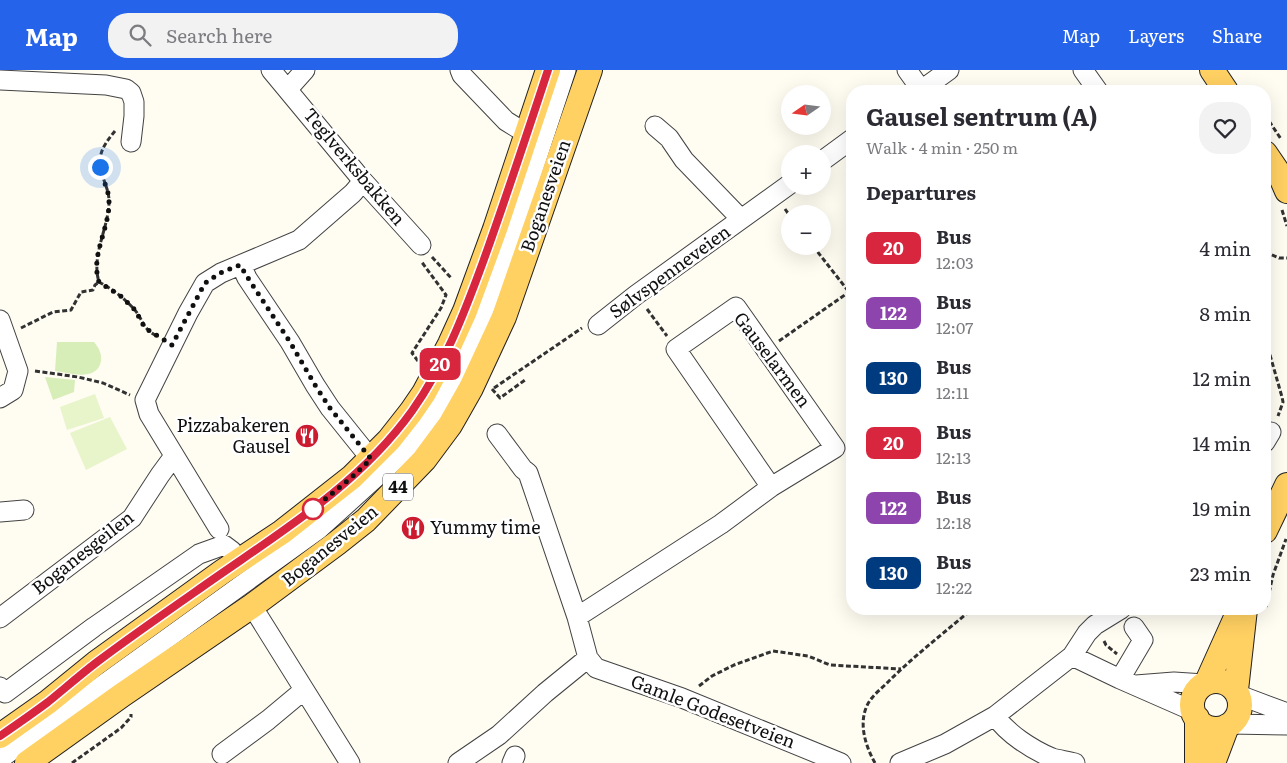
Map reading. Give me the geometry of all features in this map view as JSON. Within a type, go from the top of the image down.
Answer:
[{"type":"main road","name":"44","points":[[0,736],[48,702],[96,663],[312,510],[371,459],[411,412],[436,372],[465,311],[548,70]]},
{"type":"main road","name":"Boganesveien","points":[[27,763],[252,606],[366,520],[424,460],[450,425],[471,388],[504,317],[590,70]]},
{"type":"main road","points":[[1212,70],[1222,85]]},
{"type":"main road","points":[[1273,146],[1280,175],[1287,191]]},
{"type":"main road","points":[[1271,518],[1287,485]]},
{"type":"main road","points":[[1197,763],[1193,701],[1197,691],[1206,683],[1236,615]]},
{"type":"main road","points":[[1213,763],[1229,725],[1238,716],[1240,706],[1237,693],[1254,615]]},
{"type":"main road","points":[[1206,683],[1223,682],[1228,684],[1237,693]]},
{"type":"main road","points":[[1195,715],[1205,726],[1216,729],[1229,725]]},
{"type":"street","name":"Teglverksbakken","points":[[271,70],[363,181],[421,245]]},
{"type":"street","points":[[288,89],[306,70]]},
{"type":"street","points":[[460,70],[462,76],[506,121],[527,134]]},
{"type":"street","name":"Boganesveien","points":[[0,759],[319,529],[404,452],[433,417],[470,346],[501,267],[566,70]]},
{"type":"street","points":[[907,70],[917,85]]},
{"type":"street","points":[[929,85],[949,70]]},
{"type":"street","points":[[1083,70],[1094,85]]},
{"type":"street","points":[[0,80],[106,85],[126,89],[132,93],[134,102],[131,142]]},
{"type":"street","name":"Sølvspenneveien","points":[[655,126],[669,138],[684,160],[741,219]]},
{"type":"street","points":[[831,154],[846,143]]},
{"type":"street","points":[[220,529],[149,414],[145,400],[205,283],[220,273],[300,240],[363,181]]},
{"type":"street","name":"Sølvspenneveien","points":[[598,325],[636,295],[781,190]]},
{"type":"street","points":[[240,265],[330,408],[371,459]]},
{"type":"street","name":"Gauselarmen","points":[[577,617],[721,524],[771,487],[834,448],[736,307],[676,349]]},
{"type":"street","points":[[0,321],[18,371],[13,390],[0,398]]},
{"type":"street","points":[[676,349],[771,487]]},
{"type":"street","points":[[458,763],[499,735],[545,693],[588,658],[577,617],[528,473],[496,434]]},
{"type":"street","name":"Boganesgeilen","points":[[0,618],[132,518],[174,456]]},
{"type":"street","points":[[0,512],[24,510]]},
{"type":"street","points":[[0,687],[5,693],[94,627],[199,554],[224,545],[232,551],[238,562]]},
{"type":"street","points":[[252,606],[350,763]]},
{"type":"street","points":[[900,763],[946,744],[996,716],[1072,656],[1091,629],[1112,615]]},
{"type":"street","points":[[1126,682],[1143,640],[1134,627]]},
{"type":"street","points":[[1072,656],[1195,715]]},
{"type":"street","name":"Gamle Godesetveien","points":[[588,658],[596,668],[682,698],[813,758],[841,763]]},
{"type":"street","points":[[1126,682],[1206,683]]},
{"type":"street","points":[[222,754],[304,690]]},
{"type":"street","points":[[1237,693],[1287,713]]},
{"type":"street","points":[[996,716],[1003,727],[1028,745],[1052,758],[1075,763]]},
{"type":"street","points":[[1229,725],[1287,725]]},
{"type":"path","points":[[134,102],[124,112],[119,125],[101,154],[101,176],[109,201],[98,252],[97,277],[99,282],[122,297],[135,310],[145,328],[172,345]]},
{"type":"path","points":[[421,245],[452,279]]},
{"type":"path","points":[[420,365],[412,353],[441,308],[446,296],[418,256],[421,245]]},
{"type":"path","points":[[820,255],[846,287]]},
{"type":"path","points":[[1271,255],[1279,258],[1287,258]]},
{"type":"path","points":[[0,321],[18,330],[53,312],[71,310],[81,292],[92,290],[99,282]]},
{"type":"path","points":[[636,295],[676,349]]},
{"type":"path","points":[[766,350],[846,296]]},
{"type":"path","points":[[492,389],[589,324],[598,325]]},
{"type":"path","points":[[1271,356],[1283,402],[1271,430]]},
{"type":"path","points":[[18,371],[41,371],[78,377],[103,383],[121,392],[145,400]]},
{"type":"path","points":[[486,384],[500,398],[525,380]]},
{"type":"path","points":[[1271,579],[1287,536]]},
{"type":"path","points":[[875,763],[866,744],[863,728],[866,708],[872,698],[901,669],[965,615]]},
{"type":"path","points":[[682,698],[712,676],[760,654],[773,651],[808,656],[830,665],[901,669]]},
{"type":"path","points":[[72,763],[121,728],[131,717],[130,710]]},
{"type":"green space","points":[[57,342],[94,342],[101,356],[98,368],[94,372],[82,375],[55,371]]},
{"type":"green space","points":[[45,377],[75,380],[74,392],[53,400]]},
{"type":"green space","points":[[95,394],[104,418],[67,430],[60,407]]},
{"type":"green space","points":[[110,417],[127,449],[86,470],[70,433]]},
{"type":"bus line","name":"20","points":[[0,736],[48,702],[96,663],[222,572],[252,554],[282,532],[352,477],[388,440],[424,393],[465,311],[495,229],[548,70]]},
{"type":"place","name":"Pizzabakeren Gausel","points":[[307,436]]},
{"type":"place","name":"Yummy time","points":[[413,528]]},
{"type":"route","points":[[100,167],[109,201],[98,252],[97,277],[99,282],[122,297],[135,310],[145,328],[172,345],[205,283],[220,273],[240,265],[330,408],[371,459],[313,509]]}]
